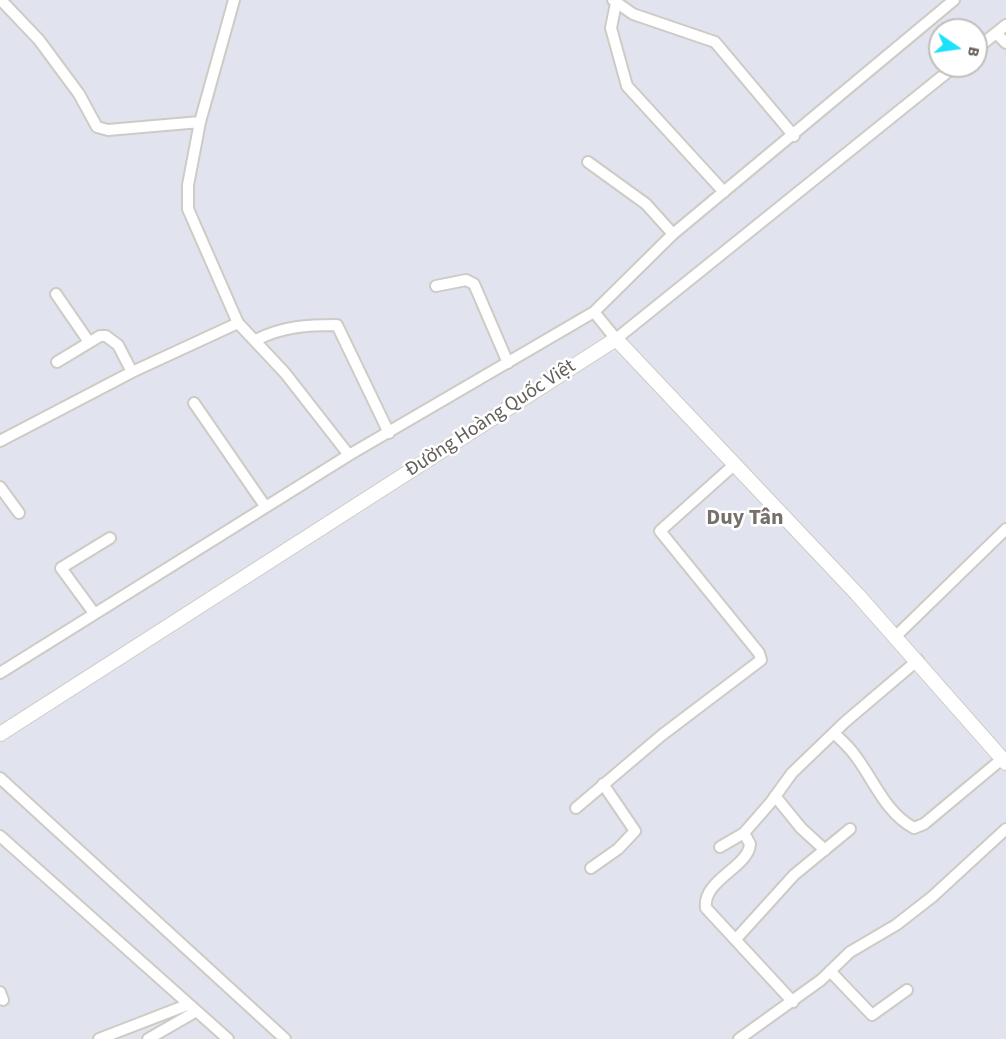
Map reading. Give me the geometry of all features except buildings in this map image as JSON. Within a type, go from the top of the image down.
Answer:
[{"type":"street","points":[[1,0],[39,40],[79,94],[97,127],[108,130],[200,122]]},
{"type":"street","points":[[234,0],[200,122],[188,185],[188,209],[238,322],[285,373],[349,455]]},
{"type":"street","points":[[0,673],[349,455],[508,363],[597,316],[673,234],[794,136],[954,0]]},
{"type":"street","points":[[724,192],[627,86],[611,28],[614,2],[633,14],[714,42],[794,136]]},
{"type":"street","points":[[988,39],[1006,25]]},
{"type":"street","points":[[996,33],[1006,43]]},
{"type":"street","name":"Đường Hoàng Quốc Việt","points":[[0,734],[613,335],[940,78]]},
{"type":"street","points":[[588,162],[646,204],[673,234]]},
{"type":"street","points":[[436,286],[466,280],[474,284],[508,363]]},
{"type":"street","points":[[56,294],[89,342]]},
{"type":"street","points":[[597,316],[918,660],[1004,761],[924,824],[914,828],[897,815],[866,774],[854,753],[834,733]]},
{"type":"street","points":[[0,441],[132,372],[238,322]]},
{"type":"street","points":[[256,340],[276,330],[294,326],[337,325],[389,433]]},
{"type":"street","points":[[57,362],[100,336],[112,338],[132,372]]},
{"type":"street","points":[[194,403],[265,506]]},
{"type":"street","points":[[576,808],[603,784],[761,660],[759,653],[660,531],[735,464]]},
{"type":"street","points":[[0,487],[19,513]]},
{"type":"street","points":[[896,636],[1006,529]]},
{"type":"street","points":[[93,613],[61,568],[110,538]]},
{"type":"street","points":[[720,847],[744,833],[775,796],[787,777],[918,660]]},
{"type":"street","points":[[0,778],[285,1039]]},
{"type":"street","points":[[591,868],[618,849],[635,831],[603,784]]},
{"type":"street","points":[[775,796],[801,828],[825,850]]},
{"type":"street","points":[[736,939],[773,896],[850,829]]},
{"type":"street","points":[[739,1039],[793,1002],[850,952],[896,925],[932,897],[1006,829]]},
{"type":"street","points":[[744,833],[750,844],[747,853],[709,892],[705,903],[710,913],[793,1002]]},
{"type":"street","points":[[0,836],[228,1039]]},
{"type":"street","points":[[830,971],[872,1015],[907,990]]},
{"type":"street","points":[[99,1039],[191,1008]]},
{"type":"street","points":[[148,1039],[191,1008]]},
{"type":"district","name":"Duy Tân","points":[[745,519]]}]
